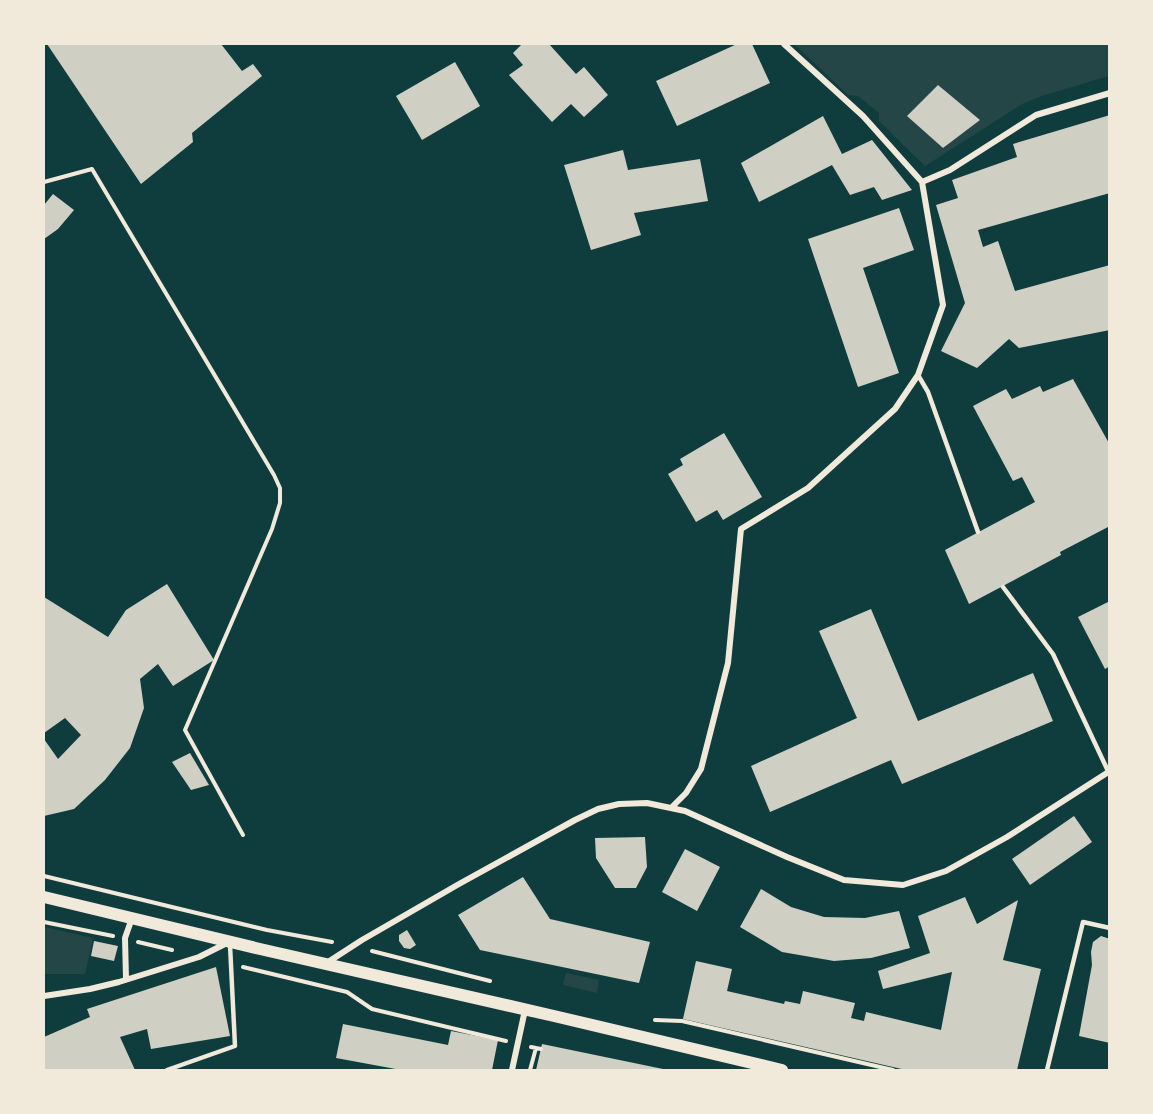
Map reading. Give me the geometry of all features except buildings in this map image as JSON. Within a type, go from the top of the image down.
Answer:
[{"type":"main road","points":[[44,897],[782,1071]]},
{"type":"street","points":[[672,807],[686,793],[701,769],[726,674],[741,530],[808,488],[895,409],[918,375],[943,305],[922,182],[862,116],[784,44]]},
{"type":"street","points":[[922,182],[950,170],[1036,115],[1110,93]]},
{"type":"street","points":[[325,964],[352,946],[507,857],[598,809],[620,804],[647,803],[672,807],[844,880],[903,885],[946,870],[1007,837],[1109,771]]},
{"type":"street","points":[[126,979],[125,938],[132,918]]},
{"type":"street","points":[[44,996],[119,982],[199,957],[230,942]]},
{"type":"street","points":[[512,1071],[525,1009]]},
{"type":"lane","points":[[918,375],[928,392],[978,532]]},
{"type":"lane","points":[[1003,586],[1053,654],[1109,771]]},
{"type":"lane","points":[[1047,1071],[1083,922],[1110,928]]},
{"type":"lane","points":[[167,1071],[235,1046],[230,942]]},
{"type":"path","points":[[44,182],[92,169],[280,488],[280,502],[272,529],[184,730],[243,835]]},
{"type":"path","points":[[44,876],[267,930],[352,946],[493,982]]},
{"type":"path","points":[[231,964],[347,992],[372,1009],[518,1044]]},
{"type":"path","points":[[646,1018],[682,1021],[893,1071]]},
{"type":"path","points":[[530,1071],[536,1048]]},
{"type":"shaded area","points":[[794,44],[1109,44],[1109,76],[1024,103],[925,166],[879,121],[879,113],[858,96],[848,95]]},
{"type":"shaded area","points":[[44,927],[93,938],[85,974],[44,974]]},
{"type":"shaded area","points":[[566,973],[599,980],[597,993],[563,985]]}]
